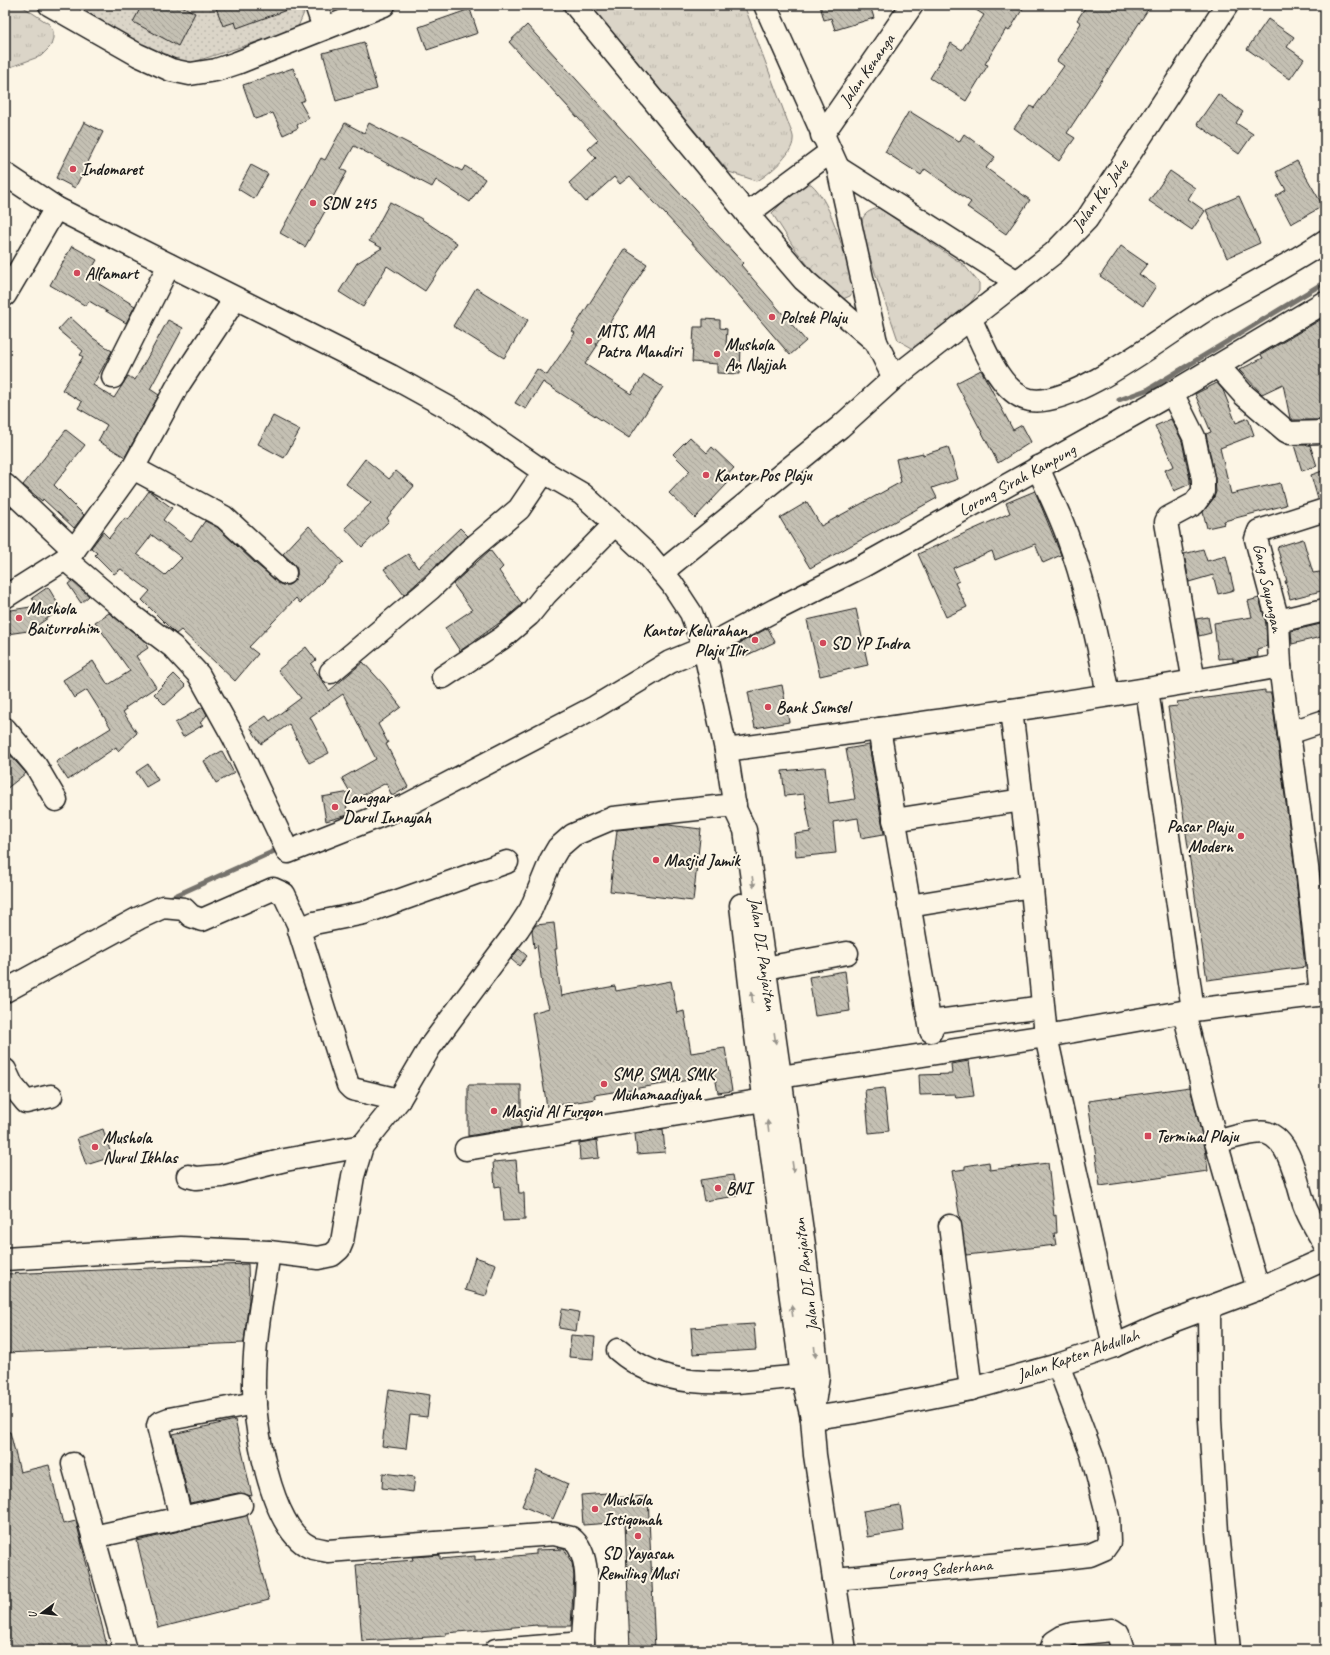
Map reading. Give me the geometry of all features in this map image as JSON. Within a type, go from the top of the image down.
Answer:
[{"type":"street","points":[[50,5],[138,55],[183,74],[211,71],[237,64],[384,5]]},
{"type":"street","points":[[316,5],[324,28]]},
{"type":"street","points":[[575,5],[747,214],[804,280],[876,342]]},
{"type":"street","points":[[765,5],[830,152],[876,342],[894,378]]},
{"type":"street","name":"Jalan Kenanga","points":[[747,214],[830,152],[912,5]]},
{"type":"street","name":"Jalan Kb. Jahe","points":[[662,572],[840,427],[894,378],[971,320],[1054,253],[1087,219],[1227,5]]},
{"type":"street","points":[[830,152],[1017,282]]},
{"type":"street","name":"Jalan DI. Panjaitan","points":[[5,174],[56,208],[391,376],[460,414],[544,472],[582,494],[648,555],[672,584],[691,613],[704,648],[726,750],[735,807],[745,830],[804,1245],[818,1376],[816,1418]]},
{"type":"street","points":[[5,295],[56,208]]},
{"type":"street","points":[[971,320],[998,374],[1014,392],[1030,400],[1056,397],[1095,381],[1120,367],[1208,309],[1325,241]]},
{"type":"street","points":[[113,377],[168,265]]},
{"type":"street","points":[[5,597],[69,554],[133,468],[177,387],[235,299]]},
{"type":"street","name":"Lorong Sirah Kampung","points":[[69,554],[131,615],[174,647],[199,674],[234,738],[288,852],[405,806],[596,707],[670,662],[704,648],[775,610],[863,566],[1172,393],[1325,302]]},
{"type":"street","points":[[1218,366],[1244,395],[1286,431],[1290,433],[1325,432]]},
{"type":"street","points":[[1172,393],[1194,437],[1203,479],[1203,492],[1197,501],[1168,518],[1166,522],[1194,682]]},
{"type":"street","points":[[133,468],[224,517],[286,573]]},
{"type":"street","points":[[1038,468],[1067,534],[1081,576],[1097,635],[1108,695]]},
{"type":"street","points":[[331,672],[430,590],[469,551],[519,509],[544,472]]},
{"type":"street","points":[[5,485],[69,554]]},
{"type":"street","name":"Gang Sayangan","points":[[1323,994],[1316,866],[1289,732],[1280,666],[1278,621],[1256,535],[1259,531],[1325,510]]},
{"type":"street","points":[[443,677],[502,638],[529,615],[546,594],[616,524]]},
{"type":"street","points":[[1278,621],[1325,610]]},
{"type":"street","points":[[726,750],[1011,710],[1194,682],[1280,666]]},
{"type":"street","points":[[1147,689],[1188,1011],[1216,1142],[1258,1289]]},
{"type":"street","points":[[1011,710],[1022,800],[1046,1036],[1114,1346]]},
{"type":"street","points":[[1289,732],[1325,721]]},
{"type":"street","points":[[5,729],[36,766],[56,800]]},
{"type":"street","points":[[879,729],[930,1027],[1043,1007]]},
{"type":"street","points":[[894,820],[1022,800]]},
{"type":"street","points":[[5,1259],[181,1248],[269,1252],[318,1258],[328,1257],[339,1249],[342,1242],[353,1176],[362,1146],[399,1100],[430,1047],[518,929],[530,909],[544,873],[558,848],[573,835],[613,818],[735,807],[733,831],[764,1100],[802,1376],[816,1418],[815,1455],[845,1650]]},
{"type":"street","points":[[300,928],[314,923],[364,913],[507,862]]},
{"type":"street","points":[[909,906],[1031,886]]},
{"type":"street","points":[[5,991],[139,918],[163,907],[184,909],[191,916],[202,920],[273,889],[284,894],[300,928],[300,936],[348,1085],[352,1089],[399,1100]]},
{"type":"street","points":[[765,968],[847,953]]},
{"type":"street","points":[[780,1077],[1046,1036],[1188,1011],[1323,994]]},
{"type":"street","points":[[5,1070],[12,1085],[21,1098],[26,1102],[51,1096]]},
{"type":"street","points":[[466,1149],[764,1100]]},
{"type":"street","points":[[1216,1142],[1266,1133],[1276,1137],[1283,1146],[1292,1165],[1305,1206],[1325,1245]]},
{"type":"street","points":[[188,1176],[196,1178],[221,1176],[285,1160],[362,1146]]},
{"type":"street","points":[[950,1226],[971,1389]]},
{"type":"street","points":[[269,1252],[256,1342],[254,1381],[255,1417],[269,1479],[288,1527],[310,1547],[328,1551],[554,1534],[570,1538],[580,1550],[586,1576],[583,1646],[496,1650]]},
{"type":"street","name":"Jalan Kapten Abdullah","points":[[816,1418],[971,1389],[1058,1365],[1114,1346],[1159,1326],[1258,1289],[1325,1259]]},
{"type":"street","points":[[1209,1308],[1210,1420],[1217,1532],[1229,1650]]},
{"type":"street","points":[[618,1350],[633,1363],[681,1380],[710,1384],[802,1376]]},
{"type":"street","name":"Lorong Sederhana","points":[[834,1579],[1047,1560],[1098,1553],[1107,1546],[1109,1538],[1108,1517],[1092,1455],[1058,1365]]},
{"type":"street","points":[[181,1518],[158,1426],[159,1423],[169,1418],[255,1403]]},
{"type":"street","points":[[73,1464],[124,1650]]},
{"type":"street","points":[[93,1537],[241,1505]]},
{"type":"street","points":[[1051,1650],[1054,1642],[1062,1637],[1112,1630],[1118,1634],[1123,1650]]},
{"type":"green space","points":[[5,5],[22,6],[49,24],[53,31],[53,38],[51,46],[41,56],[5,69]]},
{"type":"green space","points":[[66,5],[305,5],[306,8],[297,29],[181,66]]},
{"type":"green space","points":[[585,5],[744,5],[792,134],[792,146],[785,158],[757,181],[729,172],[599,16]]},
{"type":"green space","points":[[804,184],[811,184],[819,192],[826,204],[838,233],[854,290],[850,296],[843,299],[819,279],[795,249],[772,213],[797,188]]},
{"type":"green space","points":[[879,208],[964,265],[979,283],[979,291],[966,309],[919,346],[912,348],[898,340],[864,240],[862,220],[868,212]]},
{"type":"building","points":[[142,5],[180,5],[195,13],[178,46],[133,22]]},
{"type":"building","points":[[215,5],[295,5],[295,7],[237,28],[235,22],[223,26]]},
{"type":"building","points":[[820,5],[870,5],[874,18],[835,30],[831,18],[824,20]]},
{"type":"building","points":[[968,5],[1025,5],[1009,31],[1006,29],[985,64],[988,65],[966,101],[930,78],[951,43],[962,50],[984,15]]},
{"type":"building","points":[[1087,5],[1151,5],[1067,133],[1075,138],[1059,161],[1014,128],[1030,106],[1034,108],[1064,66],[1057,61],[1081,23],[1077,20]]},
{"type":"building","points":[[470,9],[478,33],[427,50],[419,27]]},
{"type":"building","points":[[1268,19],[1294,37],[1287,47],[1304,59],[1290,79],[1247,49]]},
{"type":"building","points":[[527,25],[743,263],[741,265],[806,341],[790,355],[725,279],[630,176],[620,184],[614,177],[586,202],[569,183],[596,158],[588,149],[598,140],[509,42]]},
{"type":"building","points":[[364,42],[377,89],[336,101],[323,53]]},
{"type":"building","points":[[293,68],[305,100],[300,102],[309,118],[297,125],[298,128],[283,135],[273,113],[255,119],[243,85]]},
{"type":"building","points":[[1218,94],[1243,112],[1236,123],[1253,134],[1239,154],[1197,124]]},
{"type":"building","points":[[909,111],[959,142],[964,134],[995,157],[986,168],[1030,200],[1006,234],[967,207],[971,202],[925,169],[921,175],[885,152]]},
{"type":"building","points":[[84,122],[103,132],[75,188],[56,178]]},
{"type":"building","points":[[345,123],[364,133],[369,123],[462,171],[465,166],[485,179],[470,202],[436,180],[432,187],[354,146],[341,169],[347,172],[305,247],[280,233],[321,158],[325,160]]},
{"type":"building","points":[[1297,161],[1323,206],[1291,224],[1276,196],[1286,190],[1276,172]]},
{"type":"building","points":[[251,165],[268,174],[254,199],[238,189]]},
{"type":"building","points":[[1170,171],[1195,188],[1188,199],[1205,211],[1192,230],[1149,201]]},
{"type":"building","points":[[1239,196],[1260,243],[1227,258],[1206,210]]},
{"type":"building","points":[[390,202],[420,218],[457,243],[425,291],[387,266],[363,307],[339,292],[357,263],[382,248],[369,241]]},
{"type":"building","name":"Alfamart","points":[[72,246],[97,260],[91,270],[103,277],[99,284],[135,306],[126,323],[89,301],[86,306],[50,285]]},
{"type":"building","points":[[1121,246],[1147,264],[1139,274],[1156,286],[1143,306],[1100,276]]},
{"type":"building","name":"MTS, MA Patra Mandiri","points":[[624,249],[647,264],[585,364],[631,394],[644,375],[663,387],[629,438],[543,382],[526,409],[515,403],[537,369],[547,375],[575,333],[572,331]]},
{"type":"building","points":[[476,288],[528,320],[504,358],[453,326]]},
{"type":"building","points":[[70,317],[93,338],[112,351],[93,385],[114,398],[128,376],[135,380],[168,320],[183,328],[150,389],[159,395],[125,457],[98,441],[107,425],[78,408],[82,402],[62,390],[83,357],[80,355],[83,351],[58,330]]},
{"type":"building","points":[[1325,317],[1325,420],[1293,420],[1290,418],[1283,384],[1262,394],[1239,370],[1263,358],[1261,355]]},
{"type":"building","name":"Mushola An Najjah","points":[[703,319],[720,320],[720,328],[727,329],[726,345],[741,346],[740,374],[717,373],[717,364],[692,362],[694,327],[703,327]]},
{"type":"building","points":[[981,370],[1013,430],[1022,425],[1031,442],[998,463],[956,383]]},
{"type":"building","points":[[1217,383],[1223,390],[1236,423],[1248,418],[1254,435],[1220,448],[1231,494],[1280,483],[1286,505],[1224,521],[1225,524],[1207,528],[1203,512],[1213,499],[1216,492],[1215,479],[1206,434],[1211,432],[1195,394]]},
{"type":"building","points":[[273,416],[300,430],[284,458],[258,444]]},
{"type":"building","points":[[1171,419],[1182,441],[1190,480],[1190,484],[1174,491],[1165,470],[1174,466],[1155,426]]},
{"type":"building","points":[[66,430],[85,445],[54,485],[84,515],[74,528],[43,499],[42,501],[23,485]]},
{"type":"building","name":"Kantor Pos Plaju","points":[[690,437],[707,453],[712,447],[734,468],[723,480],[727,484],[695,518],[669,493],[690,471],[673,454]]},
{"type":"building","points":[[1294,445],[1310,445],[1317,466],[1302,471]]},
{"type":"building","points":[[948,447],[958,479],[932,488],[937,498],[810,568],[780,518],[807,502],[821,526],[901,482],[896,459],[923,453],[923,455]]},
{"type":"building","points":[[365,459],[389,479],[396,471],[414,486],[387,518],[389,521],[362,547],[345,528],[371,503],[346,484]]},
{"type":"building","points":[[1325,470],[1325,498],[1318,499],[1311,475]]},
{"type":"building","points":[[149,491],[172,508],[163,520],[191,541],[205,521],[217,527],[256,564],[282,585],[289,585],[294,581],[297,575],[297,569],[294,564],[283,554],[309,526],[343,562],[300,603],[296,598],[249,647],[258,654],[235,681],[181,630],[176,634],[142,600],[150,591],[121,569],[114,574],[95,555],[97,553],[91,548],[103,532],[109,538],[125,518],[128,520]],"holes":[[[152,535],[182,558],[165,575],[137,554]]]},
{"type":"building","points":[[1035,491],[1061,555],[1043,563],[1035,544],[995,560],[992,551],[953,568],[959,581],[955,583],[967,607],[946,617],[918,554],[1010,513],[1006,503]]},
{"type":"building","points":[[460,528],[468,536],[404,595],[384,569],[408,554],[418,568]]},
{"type":"building","points":[[1303,539],[1313,573],[1320,572],[1325,590],[1290,599],[1285,581],[1287,581],[1277,547]]},
{"type":"building","points":[[1203,549],[1207,561],[1226,556],[1234,590],[1218,594],[1213,575],[1189,582],[1184,554]]},
{"type":"building","points":[[490,550],[503,567],[499,571],[522,604],[505,619],[460,651],[445,628],[472,610],[453,584]]},
{"type":"building","points":[[72,581],[89,596],[81,603],[68,584]]},
{"type":"building","points":[[48,587],[61,609],[35,627],[35,630],[7,634],[5,611],[37,606],[32,598]]},
{"type":"building","points":[[1259,598],[1266,623],[1267,646],[1257,649],[1258,657],[1233,662],[1233,658],[1218,659],[1214,623],[1252,617],[1248,601]]},
{"type":"building","name":"SD YP Indra","points":[[856,609],[868,665],[820,676],[807,620]]},
{"type":"building","points":[[109,613],[143,640],[148,648],[136,656],[156,687],[125,708],[126,710],[123,712],[137,733],[118,751],[116,747],[68,780],[56,762],[111,728],[87,690],[74,698],[63,680],[93,661],[108,685],[130,671],[95,622]]},
{"type":"building","points":[[1208,617],[1211,633],[1199,636],[1196,619]]},
{"type":"building","points":[[1325,623],[1325,636],[1292,644],[1291,631]]},
{"type":"building","name":"Kantor Kelurahan Plaju Ilir","points":[[768,628],[775,642],[743,657],[738,644]]},
{"type":"building","points":[[306,647],[316,660],[311,664],[329,691],[363,662],[384,685],[401,707],[378,724],[388,743],[386,744],[408,787],[392,796],[386,783],[346,804],[348,815],[326,821],[322,797],[350,792],[342,778],[376,759],[343,694],[310,717],[329,753],[309,763],[289,724],[261,744],[250,727],[266,716],[270,721],[301,698],[278,670]]},
{"type":"building","points":[[174,674],[186,686],[165,705],[154,694]]},
{"type":"building","name":"Bank Sumsel","points":[[782,685],[789,722],[755,728],[748,692]]},
{"type":"building","name":"Pasar Plaju Modern","points":[[1265,690],[1265,693],[1271,693],[1295,869],[1305,967],[1207,980],[1168,707],[1178,706],[1177,702]]},
{"type":"building","points":[[203,707],[207,715],[200,723],[203,725],[183,737],[175,723]]},
{"type":"building","points":[[869,745],[884,834],[861,838],[858,818],[833,822],[836,853],[796,857],[794,834],[811,832],[804,794],[785,796],[782,771],[825,767],[829,803],[855,799],[846,749]]},
{"type":"building","points":[[222,751],[234,773],[216,783],[204,761]]},
{"type":"building","points":[[9,754],[26,773],[5,790],[5,757]]},
{"type":"building","points":[[148,764],[158,780],[146,787],[136,772]]},
{"type":"building","name":"Masjid Jamik","points":[[668,825],[701,829],[693,901],[610,891],[617,830]]},
{"type":"building","points":[[1320,872],[1325,872],[1325,916]]},
{"type":"building","points":[[554,923],[557,949],[555,949],[561,996],[615,986],[616,991],[671,981],[677,1013],[684,1011],[691,1053],[725,1048],[732,1091],[718,1093],[715,1076],[594,1095],[595,1099],[547,1107],[532,1013],[549,1008],[542,984],[537,945],[534,948],[532,930],[536,925]]},
{"type":"building","points":[[519,949],[527,956],[519,966],[511,959]]},
{"type":"building","points":[[845,971],[850,1011],[815,1016],[809,977]]},
{"type":"building","points":[[969,1061],[974,1096],[956,1098],[955,1094],[920,1095],[919,1075],[952,1074],[951,1064]]},
{"type":"building","name":"Masjid Al Furqon","points":[[468,1085],[521,1085],[521,1127],[468,1136]]},
{"type":"building","name":"Terminal Plaju","points":[[1190,1087],[1205,1147],[1208,1171],[1100,1186],[1088,1101]]},
{"type":"building","points":[[884,1088],[889,1131],[869,1133],[865,1090]]},
{"type":"building","name":"Mushola Nurul Ikhlas","points":[[103,1129],[112,1157],[86,1165],[77,1138]]},
{"type":"building","points":[[663,1129],[665,1152],[637,1154],[635,1134]]},
{"type":"building","points":[[597,1140],[599,1158],[580,1160],[579,1143]]},
{"type":"building","points":[[516,1160],[519,1193],[524,1193],[525,1220],[503,1221],[500,1186],[495,1187],[493,1162]]},
{"type":"building","points":[[989,1162],[990,1170],[1048,1163],[1054,1216],[1056,1215],[1057,1233],[1054,1233],[1056,1245],[966,1255],[952,1171],[965,1169],[965,1166]]},
{"type":"building","name":"BNI","points":[[733,1175],[737,1196],[704,1201],[700,1180]]},
{"type":"building","points":[[475,1257],[496,1264],[486,1296],[465,1290]]},
{"type":"building","points":[[248,1264],[249,1299],[244,1343],[5,1353],[5,1274]]},
{"type":"building","points":[[562,1309],[579,1312],[576,1331],[559,1328]]},
{"type":"building","points":[[754,1324],[756,1350],[693,1354],[691,1328]]},
{"type":"building","points":[[571,1335],[595,1337],[593,1359],[569,1357]]},
{"type":"building","points":[[389,1389],[430,1395],[427,1417],[410,1415],[406,1449],[382,1446]]},
{"type":"building","points":[[235,1420],[252,1496],[238,1493],[190,1503],[173,1434]]},
{"type":"building","points":[[5,1432],[10,1432],[20,1472],[49,1465],[63,1524],[76,1521],[108,1650],[5,1650]]},
{"type":"building","points":[[537,1470],[568,1484],[553,1519],[522,1506]]},
{"type":"building","points":[[383,1473],[415,1477],[413,1492],[382,1488]]},
{"type":"building","points":[[607,1493],[607,1498],[648,1496],[655,1650],[630,1650],[625,1522],[583,1525],[581,1495]]},
{"type":"building","points":[[900,1505],[904,1531],[867,1537],[863,1511]]},
{"type":"building","points":[[247,1515],[269,1600],[158,1628],[137,1541]]},
{"type":"building","points":[[564,1549],[572,1563],[574,1575],[571,1626],[537,1625],[446,1633],[446,1636],[362,1641],[356,1565],[413,1560],[412,1557],[440,1555],[440,1559],[475,1556],[475,1560],[536,1554],[536,1550]]},
{"type":"waterway","points":[[1119,400],[1149,389],[1325,282]]},
{"type":"waterway","points":[[168,899],[281,848]]},
{"type":"place","name":"Indomaret","points":[[73,169]]},
{"type":"place","name":"SDN 245","points":[[313,203]]},
{"type":"place","name":"Alfamart","points":[[77,273]]},
{"type":"place","name":"Polsek Plaju","points":[[772,317]]},
{"type":"place","name":"MTS, MA Patra Mandiri","points":[[589,341]]},
{"type":"place","name":"Mushola An Najjah","points":[[717,354]]},
{"type":"place","name":"Kantor Pos Plaju","points":[[706,475]]},
{"type":"place","name":"Mushola Baiturrohim","points":[[19,618]]},
{"type":"place","name":"Kantor Kelurahan Plaju Ilir","points":[[755,640]]},
{"type":"place","name":"SD YP Indra","points":[[823,643]]},
{"type":"place","name":"Bank Sumsel","points":[[768,707]]},
{"type":"place","name":"Langgar Darul Innayah","points":[[335,807]]},
{"type":"place","name":"Pasar Plaju Modern","points":[[1241,836]]},
{"type":"place","name":"Masjid Jamik","points":[[656,860]]},
{"type":"place","name":"SMP, SMA, SMK Muhamaadiyah","points":[[604,1084]]},
{"type":"place","name":"Masjid Al Furqon","points":[[494,1111]]},
{"type":"place","name":"Terminal Plaju","points":[[1148,1136]]},
{"type":"place","name":"Mushola Nurul Ikhlas","points":[[95,1147]]},
{"type":"place","name":"BNI","points":[[718,1188]]},
{"type":"place","name":"Mushola Istiqomah","points":[[595,1509]]},
{"type":"place","name":"SD Yayasan Remiling Musi","points":[[638,1536]]}]
